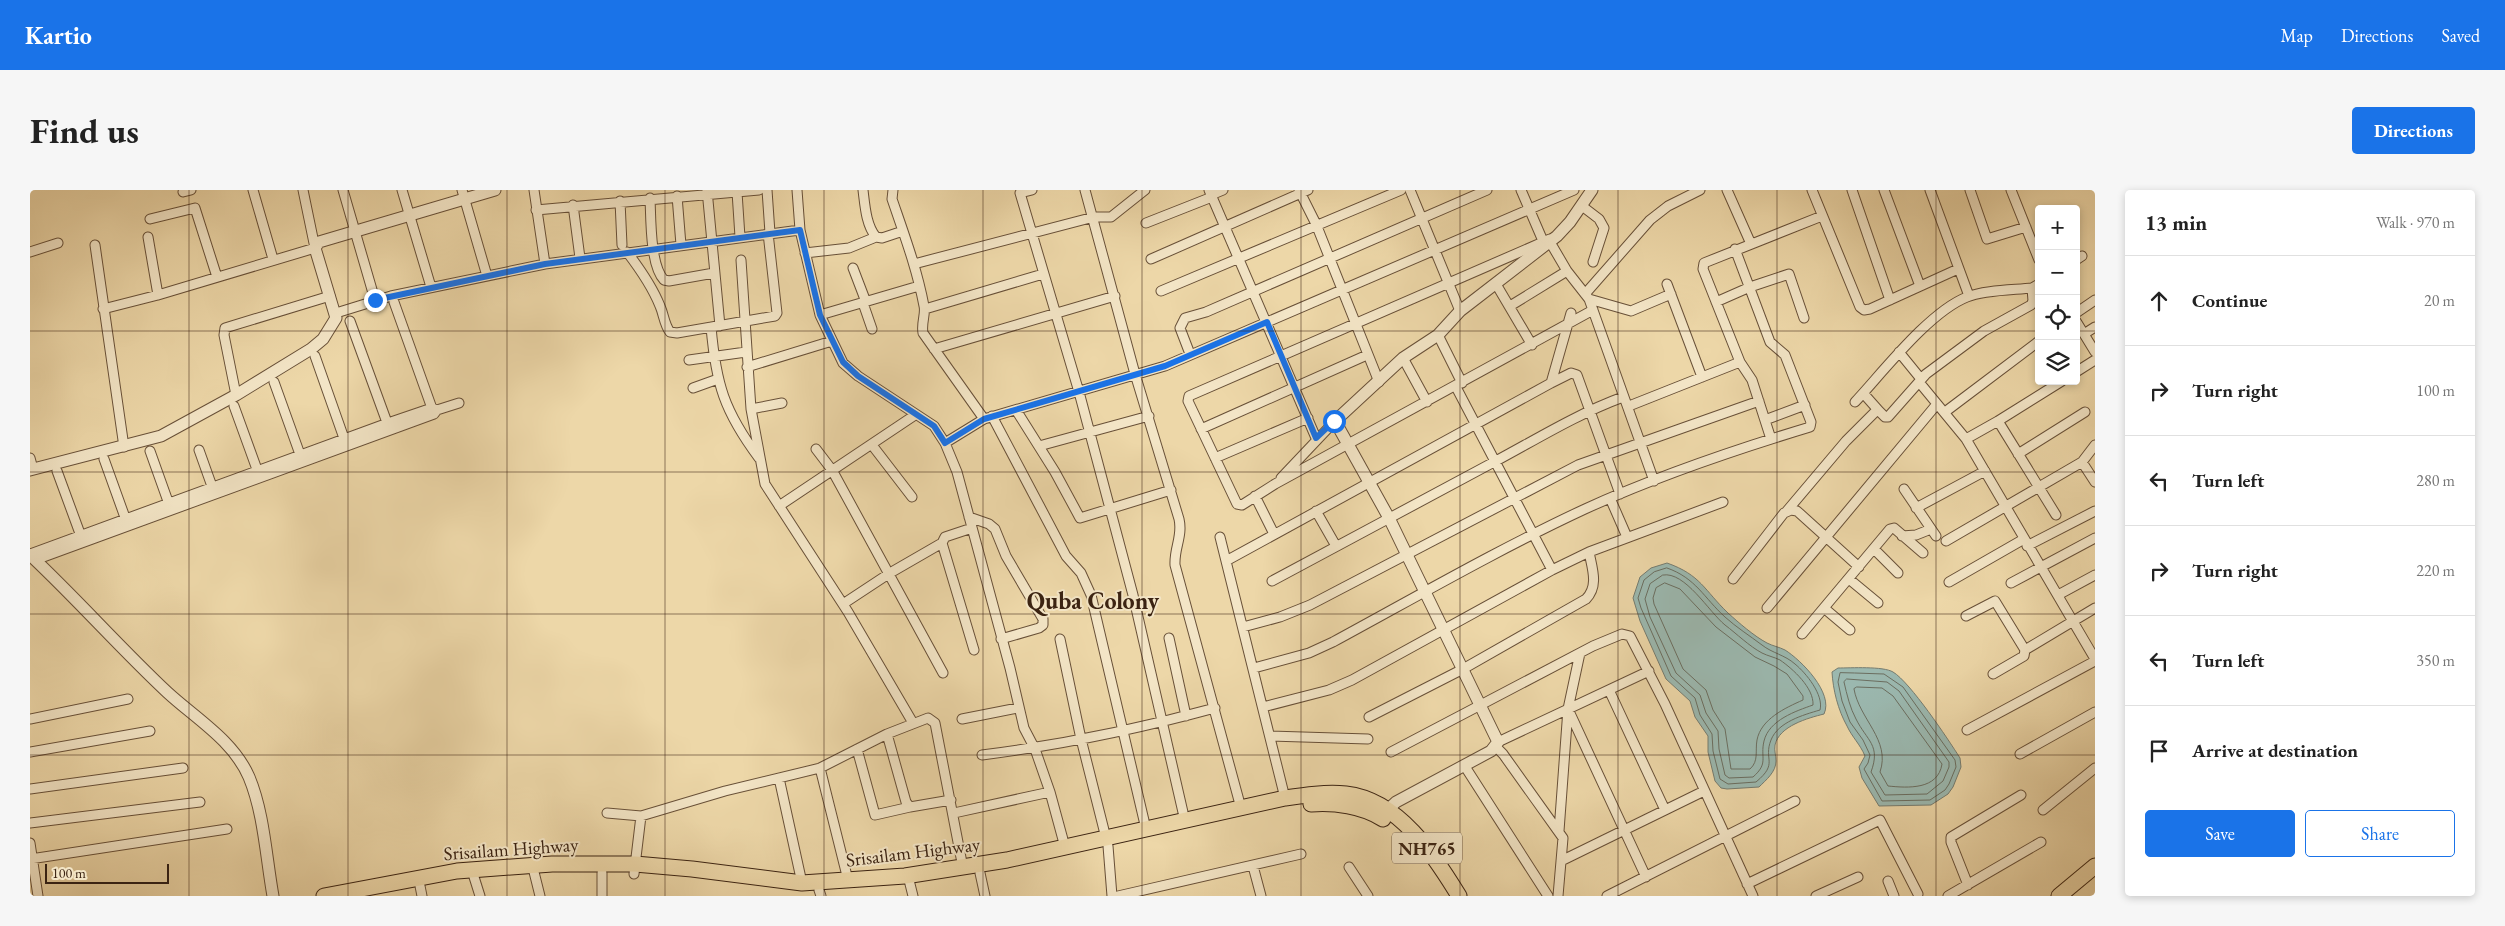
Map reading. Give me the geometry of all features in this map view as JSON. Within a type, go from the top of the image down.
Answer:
[{"type":"highway","name":"Srisailam Highway","points":[[367,896],[421,891],[474,877],[534,872],[602,873],[635,869],[802,883],[848,880],[910,885],[964,868],[1065,847],[1107,842],[1146,829],[1285,798],[1317,794],[1347,794],[1368,799],[1419,852],[1451,896]]},
{"type":"highway","name":"Srisailam Highway","points":[[324,896],[490,868],[592,864],[730,882],[790,892],[820,893],[910,885],[980,873],[1107,842],[1288,806],[1318,803],[1346,806],[1383,814],[1421,840],[1459,896]]},
{"type":"highway","points":[[2059,896],[2095,866]]},
{"type":"highway","points":[[2073,896],[2095,877]]},
{"type":"street","points":[[253,190],[273,259]]},
{"type":"street","points":[[31,466],[124,447],[161,436],[235,400],[317,344],[335,323],[336,313],[315,248],[303,190]]},
{"type":"street","points":[[343,190],[375,300]]},
{"type":"street","points":[[402,190],[431,288]]},
{"type":"street","points":[[103,309],[158,295],[273,259],[315,248],[319,242],[411,216],[464,194],[495,190]]},
{"type":"street","points":[[534,190],[545,264]]},
{"type":"street","points":[[536,210],[707,192],[760,190]]},
{"type":"street","points":[[620,201],[624,249],[652,287],[670,332],[773,318],[777,312],[769,233],[767,190]]},
{"type":"street","points":[[797,190],[800,230],[820,315],[843,362],[858,376],[934,426],[945,443],[957,472],[1002,639],[1018,708],[1024,728],[1035,749],[1050,792],[1065,847]]},
{"type":"street","points":[[863,190],[866,211],[872,232],[876,237]]},
{"type":"street","points":[[893,190],[892,200],[914,264],[925,309],[921,322],[923,333],[988,417],[1066,556],[1081,573],[1091,595],[1112,676],[1122,731],[1146,829]]},
{"type":"street","points":[[1032,190],[1020,192],[1079,392],[1133,595],[1185,820]]},
{"type":"street","points":[[1085,190],[1094,217],[1135,374],[1181,528],[1181,538],[1175,556],[1175,565],[1241,808]]},
{"type":"street","points":[[914,264],[1094,217],[1111,218],[1145,190]]},
{"type":"street","points":[[1146,223],[1223,190]]},
{"type":"street","points":[[1161,291],[1316,224],[1401,190]]},
{"type":"street","points":[[1410,190],[1460,311]]},
{"type":"street","points":[[1190,354],[1183,339],[1181,322],[1185,318],[1253,291],[1486,190]]},
{"type":"street","points":[[1521,190],[1529,210],[1550,240],[1567,271],[1587,296],[1623,397],[1629,406],[1640,444],[1654,481]]},
{"type":"street","points":[[945,443],[988,417],[1165,366],[1574,190]]},
{"type":"street","points":[[1276,484],[1316,438],[1403,358],[1438,335],[1460,311],[1550,240],[1582,206],[1592,190]]},
{"type":"street","points":[[1587,296],[1650,220],[1668,206],[1700,190]]},
{"type":"street","points":[[1727,190],[1751,244]]},
{"type":"street","points":[[1812,190],[1860,307],[1864,310],[1870,310],[1958,269]]},
{"type":"street","points":[[1852,190],[1890,300]]},
{"type":"street","points":[[1884,190],[1920,286]]},
{"type":"street","points":[[1930,190],[1969,296]]},
{"type":"street","points":[[1970,190],[1987,239],[2026,228]]},
{"type":"street","points":[[2010,190],[2035,250]]},
{"type":"street","points":[[1151,258],[1225,228],[1303,191],[1328,259],[1379,382]]},
{"type":"street","points":[[707,192],[714,272],[715,326],[713,356],[720,391],[732,417],[761,461]]},
{"type":"street","points":[[737,192],[740,237]]},
{"type":"street","points":[[464,194],[487,276]]},
{"type":"street","points":[[1211,194],[1316,438]]},
{"type":"street","points":[[677,196],[681,245]]},
{"type":"street","points":[[650,198],[654,249],[660,276],[664,280],[714,272]]},
{"type":"street","points":[[572,205],[580,258]]},
{"type":"street","points":[[1582,206],[1599,219],[1604,228],[1592,262]]},
{"type":"street","points":[[150,219],[195,208],[217,277]]},
{"type":"street","points":[[1772,439],[1752,380],[1740,362],[1703,269],[1704,263],[1822,216]]},
{"type":"street","points":[[336,313],[375,300],[624,249],[654,249],[711,240],[800,230]]},
{"type":"street","points":[[805,252],[849,248],[876,237],[882,238],[903,232]]},
{"type":"street","points":[[148,237],[158,295]]},
{"type":"street","points":[[1550,240],[1354,322],[1189,396],[1188,401],[1237,504],[1242,505],[1276,484],[1593,310]]},
{"type":"street","points":[[30,252],[58,243]]},
{"type":"street","points":[[95,245],[124,447]]},
{"type":"street","points":[[1254,668],[1309,653],[1535,534],[1610,498],[1812,425],[1785,355],[1770,342],[1735,250]]},
{"type":"street","points":[[741,260],[751,409],[765,484],[843,604],[913,723]]},
{"type":"street","points":[[854,268],[872,329]]},
{"type":"street","points":[[1510,306],[1567,271]]},
{"type":"street","points":[[925,309],[1043,274]]},
{"type":"street","points":[[1716,302],[1750,287],[1789,274],[1804,318]]},
{"type":"street","points":[[1496,284],[1532,345]]},
{"type":"street","points":[[1667,284],[1702,377]]},
{"type":"street","points":[[820,315],[919,286]]},
{"type":"street","points":[[1855,402],[1899,352],[1950,306],[1969,296],[2035,286],[2031,305],[1984,331],[1920,380],[1892,414],[1885,417],[1863,394]]},
{"type":"street","points":[[1587,296],[1631,312],[1671,294]]},
{"type":"street","points":[[259,475],[235,400],[224,334],[225,328],[330,296]]},
{"type":"street","points":[[934,349],[1115,296]]},
{"type":"street","points":[[2080,310],[2095,300]]},
{"type":"street","points":[[394,302],[435,411]]},
{"type":"street","points":[[1551,383],[1571,313]]},
{"type":"street","points":[[350,321],[389,427]]},
{"type":"street","points":[[2084,334],[2095,327]]},
{"type":"street","points":[[2080,328],[2095,352]]},
{"type":"street","points":[[1438,335],[1475,424],[1535,534],[1552,570]]},
{"type":"street","points":[[748,367],[832,341]]},
{"type":"street","points":[[1945,412],[2035,344]]},
{"type":"street","points":[[689,360],[746,352]]},
{"type":"street","points":[[1899,352],[1966,439],[2040,567],[2074,620],[2095,660],[1967,730]]},
{"type":"street","points":[[1201,429],[1294,386],[1368,355]]},
{"type":"street","points":[[315,356],[346,442]]},
{"type":"street","points":[[1403,358],[1427,402]]},
{"type":"street","points":[[2080,369],[2095,360]]},
{"type":"street","points":[[1629,406],[1740,362]]},
{"type":"street","points":[[1226,561],[1369,481],[1551,383],[1574,373],[1620,494]]},
{"type":"street","points":[[693,388],[718,379]]},
{"type":"street","points":[[274,382],[302,459]]},
{"type":"street","points":[[1966,439],[2056,385]]},
{"type":"street","points":[[1272,581],[1589,409],[1623,397]]},
{"type":"street","points":[[1242,627],[1280,617],[1310,605],[1578,465],[1759,401]]},
{"type":"street","points":[[273,896],[257,800],[248,776],[238,759],[224,742],[168,693],[32,556],[459,403]]},
{"type":"street","points":[[751,409],[782,403]]},
{"type":"street","points":[[1767,608],[1938,404]]},
{"type":"street","points":[[1765,420],[1805,405]]},
{"type":"street","points":[[1016,410],[1055,472],[1078,516],[1084,518],[1170,490]]},
{"type":"street","points":[[1733,579],[1846,441],[1879,411]]},
{"type":"street","points":[[2018,454],[2085,412]]},
{"type":"street","points":[[779,506],[915,415]]},
{"type":"street","points":[[1039,446],[1149,416]]},
{"type":"street","points":[[1215,458],[1308,418]]},
{"type":"street","points":[[1334,421],[1389,518],[1445,630],[1497,745],[1563,838],[1558,896]]},
{"type":"street","points":[[1998,421],[2056,515]]},
{"type":"street","points":[[872,445],[912,497]]},
{"type":"street","points":[[1946,541],[2082,462],[2095,445]]},
{"type":"street","points":[[816,449],[832,470],[943,672]]},
{"type":"street","points":[[199,450],[213,491]]},
{"type":"street","points":[[150,451],[170,506]]},
{"type":"street","points":[[104,459],[126,522]]},
{"type":"street","points":[[2082,462],[2095,482]]},
{"type":"street","points":[[57,471],[82,539]]},
{"type":"street","points":[[1916,508],[1985,471]]},
{"type":"street","points":[[1902,536],[1934,532],[1904,489]]},
{"type":"street","points":[[1255,496],[1274,534]]},
{"type":"street","points":[[1610,498],[1627,537]]},
{"type":"street","points":[[1263,707],[1329,690],[1589,552],[1723,502]]},
{"type":"street","points":[[1316,510],[1336,546]]},
{"type":"street","points":[[1786,512],[1791,510],[1797,511],[1858,567]]},
{"type":"street","points":[[1950,582],[2026,543],[2095,511]]},
{"type":"street","points":[[969,517],[989,524],[995,529],[1006,556],[1043,619],[1043,625],[1039,628],[1002,639]]},
{"type":"street","points":[[843,604],[890,573],[942,543],[945,536],[972,528]]},
{"type":"street","points":[[1802,634],[1892,528],[1924,553]]},
{"type":"street","points":[[1220,537],[1285,798]]},
{"type":"street","points":[[2011,583],[2095,538]]},
{"type":"street","points":[[942,543],[974,650]]},
{"type":"street","points":[[1874,549],[1898,573]]},
{"type":"street","points":[[1369,717],[1463,669],[1586,599],[1592,594],[1594,585],[1589,552]]},
{"type":"street","points":[[2058,595],[2095,575]]},
{"type":"street","points":[[1849,579],[1878,603]]},
{"type":"street","points":[[1966,616],[1995,600],[2025,650],[2024,656],[1993,674]]},
{"type":"street","points":[[1824,608],[1850,630]]},
{"type":"street","points":[[2025,650],[2095,608]]},
{"type":"street","points":[[1391,752],[1580,653],[1622,634],[1630,636],[1649,671],[1753,896]]},
{"type":"street","points":[[1169,638],[1186,716]]},
{"type":"street","points":[[1060,639],[1081,739],[1107,842],[1112,896]]},
{"type":"street","points":[[1559,831],[1568,709],[1580,653]]},
{"type":"street","points":[[1383,814],[1497,745],[1649,671]]},
{"type":"street","points":[[1609,690],[1666,810]]},
{"type":"street","points":[[30,718],[128,700]]},
{"type":"street","points":[[962,719],[1018,708]]},
{"type":"street","points":[[982,755],[1035,749],[1162,722],[1215,708]]},
{"type":"street","points":[[1568,709],[1646,877]]},
{"type":"street","points":[[2020,754],[2095,712]]},
{"type":"street","points":[[607,813],[641,816],[820,768],[887,734],[928,718],[935,723],[964,868]]},
{"type":"street","points":[[30,752],[150,732]]},
{"type":"street","points":[[887,734],[906,802],[910,807]]},
{"type":"street","points":[[1270,736],[1368,739]]},
{"type":"street","points":[[857,749],[875,815],[951,800]]},
{"type":"street","points":[[1464,765],[1548,896]]},
{"type":"street","points":[[30,788],[183,768]]},
{"type":"street","points":[[820,768],[848,880]]},
{"type":"street","points":[[2042,810],[2095,768]]},
{"type":"street","points":[[779,778],[802,883]]},
{"type":"street","points":[[1561,861],[1704,791]]},
{"type":"street","points":[[954,813],[1050,792]]},
{"type":"street","points":[[1968,885],[1951,842],[1951,837],[2021,795]]},
{"type":"street","points":[[1607,896],[1795,801]]},
{"type":"street","points":[[30,823],[200,802]]},
{"type":"street","points":[[635,869],[641,816]]},
{"type":"street","points":[[1748,884],[1880,820],[1917,895]]},
{"type":"street","points":[[31,858],[227,829]]},
{"type":"street","points":[[1948,896],[2041,842]]},
{"type":"street","points":[[30,843],[38,896]]},
{"type":"street","points":[[1118,896],[1301,854]]},
{"type":"street","points":[[1253,866],[1261,896]]},
{"type":"street","points":[[1349,867],[1368,896]]},
{"type":"street","points":[[534,872],[540,896]]},
{"type":"street","points":[[602,873],[602,896]]},
{"type":"street","points":[[980,873],[984,896]]},
{"type":"street","points":[[474,877],[480,896]]},
{"type":"street","points":[[1816,896],[1858,877]]},
{"type":"street","points":[[1888,881],[1894,896]]},
{"type":"water","points":[[1667,563],[1695,578],[1728,613],[1752,633],[1767,643],[1792,655],[1807,669],[1820,687],[1826,706],[1824,714],[1795,724],[1782,733],[1775,745],[1776,765],[1770,776],[1759,787],[1727,789],[1721,788],[1715,781],[1708,752],[1708,736],[1695,717],[1690,701],[1666,679],[1640,621],[1633,598],[1640,577],[1651,568]]},
{"type":"water","points":[[1838,668],[1888,670],[1893,672],[1909,687],[1960,758],[1961,767],[1948,794],[1931,805],[1879,806],[1862,778],[1859,767],[1865,756],[1844,720],[1837,700],[1832,672]]},
{"type":"district","name":"Quba Colony","points":[[1093,600]]},
{"type":"route","points":[[375,300],[580,258],[800,230],[820,315],[843,362],[858,376],[934,426],[945,443],[984,419],[1165,366],[1267,322],[1316,438],[1334,421]]}]
